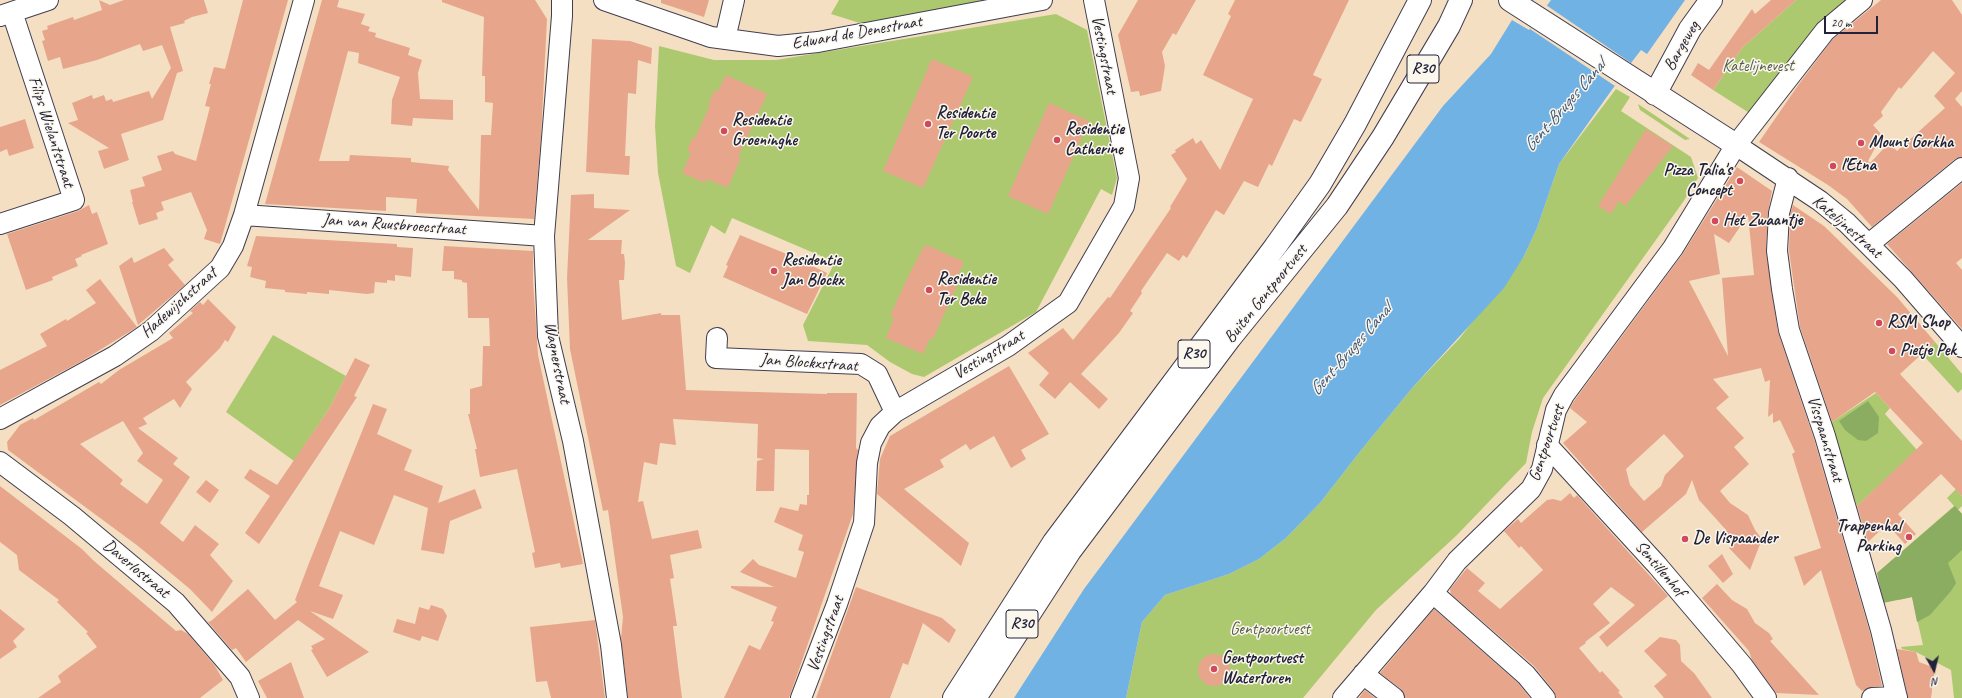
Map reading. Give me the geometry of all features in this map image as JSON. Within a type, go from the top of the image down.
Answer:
[{"type":"main road","name":"Buiten Gentpoortvest","points":[[954,698],[1054,542],[1275,248],[1320,184],[1351,131],[1420,0]]},
{"type":"main road","name":"Buiten Gentpoortvest","points":[[975,698],[1070,551],[1230,338],[1337,206],[1383,137],[1449,26],[1461,0]]},
{"type":"main road","name":"Bargeweg","points":[[1658,87],[1690,29],[1711,0]]},
{"type":"main road","name":"Katelijnestraat","points":[[1512,1],[1624,73],[1658,87],[1711,113],[1713,131],[1736,145]]},
{"type":"street","points":[[6,14],[48,0]]},
{"type":"street","name":"Hadewijchstraat","points":[[0,419],[115,356],[150,331],[220,268],[233,246],[244,215],[304,0]]},
{"type":"street","name":"Wagnerstraat","points":[[562,0],[562,16],[544,236],[548,336],[573,441],[609,631],[617,698]]},
{"type":"street","name":"Edward de Denestraat","points":[[604,0],[711,36],[778,46],[818,42],[1042,0]]},
{"type":"street","points":[[725,39],[734,0]]},
{"type":"street","name":"Vestingstraat","points":[[801,698],[832,619],[864,523],[866,463],[871,443],[880,426],[895,412],[1008,346],[1068,303],[1124,206],[1129,178],[1094,0]]},
{"type":"street","points":[[1736,145],[1825,30],[1862,0]]},
{"type":"street","name":"Filips Wielantstraat","points":[[0,224],[74,200],[6,14]]},
{"type":"street","name":"Katelijnestraat","points":[[1736,145],[1788,178],[1847,223],[1903,279],[1962,347]]},
{"type":"street","name":"Gentpoortvest","points":[[1343,698],[1433,593],[1457,561],[1531,489],[1542,469],[1556,410],[1564,396],[1673,248],[1736,145]]},
{"type":"street","points":[[1869,244],[1962,168]]},
{"type":"street","name":"Visspaanstraat","points":[[1788,178],[1779,213],[1777,251],[1789,330],[1825,436],[1881,630],[1897,697]]},
{"type":"street","name":"Jan van Ruusbroecstraat","points":[[244,215],[544,236]]},
{"type":"street","name":"Jan Blockxstraat","points":[[716,338],[716,358],[860,364],[876,374],[895,412]]},
{"type":"street","name":"Sentillenhof","points":[[1548,445],[1657,565],[1742,666],[1766,698]]},
{"type":"street","name":"Daverlostraat","points":[[0,462],[72,516],[176,603],[240,677],[250,698]]},
{"type":"street","points":[[1433,593],[1526,674],[1545,698]]},
{"type":"street","points":[[1363,674],[1394,698]]},
{"type":"street","points":[[1872,698],[1897,697]]},
{"type":"green space","points":[[839,0],[987,0],[863,24],[831,14]]},
{"type":"green space","name":"Katelijnevest","points":[[1796,0],[1855,0],[1751,114],[1713,90],[1742,48]]},
{"type":"green space","points":[[1056,14],[1087,30],[1117,178],[1112,195],[1101,189],[1036,312],[924,377],[912,374],[890,362],[867,345],[808,341],[803,325],[835,262],[732,218],[725,234],[711,225],[690,273],[676,266],[658,173],[655,126],[659,46],[714,60],[776,60]]},
{"type":"green space","name":"Gentpoortvest","points":[[1616,89],[1630,97],[1621,111],[1691,157],[1698,178],[1683,202],[1543,398],[1532,432],[1526,463],[1457,535],[1376,610],[1303,698],[1126,698],[1142,622],[1165,595],[1229,574],[1259,559],[1286,538],[1320,503],[1413,387],[1459,339],[1524,256],[1537,228],[1559,164]]},
{"type":"green space","points":[[1638,104],[1690,139],[1685,140],[1640,110]]},
{"type":"green space","points":[[273,335],[346,376],[329,409],[294,461],[226,412]]},
{"type":"green space","points":[[1935,342],[1962,374],[1962,389],[1958,393],[1922,354]]},
{"type":"green space","points":[[1876,393],[1890,408],[1885,414],[1917,450],[1857,506],[1829,424]]},
{"type":"green space","points":[[1868,401],[1879,417],[1878,433],[1866,441],[1858,440],[1845,430],[1839,421]]},
{"type":"green space","points":[[1956,489],[1962,496],[1962,506],[1958,510],[1962,514],[1962,698],[1954,698],[1951,670],[1916,652],[1902,649],[1901,647],[1923,645],[1912,597],[1899,600],[1877,573],[1954,506],[1947,498]]},
{"type":"green space","points":[[1955,506],[1962,514],[1962,550],[1948,563],[1956,583],[1930,615],[1917,622],[1912,597],[1883,603],[1877,573]]},
{"type":"water","name":"Gent-Bruges Canal","points":[[1551,0],[1685,0],[1647,54],[1641,50],[1631,63],[1559,164],[1537,228],[1524,256],[1504,288],[1413,387],[1320,503],[1286,538],[1259,559],[1229,574],[1165,595],[1142,622],[1126,698],[1014,698],[1084,589],[1443,106],[1491,54],[1512,20],[1529,30]]},
{"type":"pier","points":[[1546,5],[1631,63],[1615,86],[1530,29]]},
{"type":"building","points":[[99,0],[110,5],[124,0],[204,0],[208,13],[192,17],[184,21],[185,23],[170,27],[183,71],[177,73],[163,120],[121,134],[129,160],[104,169],[98,151],[109,148],[68,123],[78,120],[72,103],[92,95],[93,99],[104,95],[106,101],[112,99],[113,102],[149,91],[152,99],[171,68],[162,45],[143,51],[140,44],[97,60],[63,69],[60,57],[48,61],[42,41],[45,40],[42,31],[48,29],[47,26],[73,17],[74,20],[102,10]]},
{"type":"building","points":[[243,0],[288,0],[220,244],[204,239],[207,230],[191,192],[161,202],[164,210],[156,213],[158,219],[139,225],[130,190],[145,186],[142,177],[162,170],[157,156],[173,151],[175,154],[196,161],[210,107],[205,106],[211,84],[209,84],[214,67],[225,69]]},
{"type":"building","points":[[322,0],[339,0],[337,7],[365,14],[361,24],[370,27],[368,31],[376,33],[375,37],[410,48],[408,55],[422,60],[418,73],[420,99],[453,100],[453,120],[413,118],[412,126],[391,124],[392,100],[400,77],[358,63],[359,53],[348,51],[319,161],[349,161],[350,155],[411,158],[411,162],[449,166],[448,170],[479,210],[481,135],[491,135],[493,103],[485,102],[485,76],[482,76],[484,17],[442,2],[442,0],[535,0],[547,19],[541,137],[534,219],[416,213],[417,199],[386,197],[386,211],[265,204]]},
{"type":"building","points":[[661,0],[709,0],[704,17],[661,3]]},
{"type":"building","points":[[1138,0],[1196,0],[1176,35],[1173,33],[1162,52],[1165,66],[1161,91],[1140,96],[1139,91],[1131,92],[1118,35]]},
{"type":"building","points":[[1235,0],[1349,0],[1313,75],[1322,79],[1301,122],[1294,119],[1272,166],[1269,164],[1258,187],[1244,181],[1224,215],[1216,210],[1187,258],[1183,255],[1179,261],[1167,253],[1141,291],[1142,293],[1130,311],[1133,313],[1119,333],[1081,374],[1108,399],[1099,409],[1070,382],[1055,399],[1039,385],[1049,373],[1028,353],[1063,328],[1073,340],[1108,297],[1110,298],[1171,208],[1170,207],[1187,179],[1171,155],[1176,152],[1175,150],[1193,138],[1196,144],[1201,140],[1220,170],[1253,99],[1203,75],[1231,16],[1228,14]]},
{"type":"building","points":[[1771,0],[1796,0],[1742,48],[1713,90],[1691,75],[1698,63],[1709,70],[1752,9],[1755,14]]},
{"type":"building","points":[[1881,0],[1952,0],[1962,15],[1962,91],[1955,99],[1962,107],[1962,157],[1955,159],[1872,227],[1847,199],[1828,185],[1759,142],[1799,84],[1832,40]],"holes":[[[1933,51],[1955,73],[1934,96],[1945,108],[1897,151],[1889,143],[1870,163],[1868,161],[1882,135],[1873,125],[1883,116],[1881,112],[1899,87],[1901,89]]]},
{"type":"building","points":[[592,39],[630,41],[652,48],[651,64],[638,60],[636,94],[628,93],[625,156],[630,156],[629,175],[586,172]]},
{"type":"building","name":"Residentie Ter Poorte","points":[[932,59],[973,77],[923,188],[883,171]]},
{"type":"building","name":"Residentie Groeninghe","points":[[726,75],[767,94],[738,157],[741,158],[728,187],[707,179],[705,183],[682,173],[691,153],[687,150],[693,137],[695,138],[710,105],[708,104],[714,91],[718,91]]},
{"type":"building","name":"Residentie Catherine","points":[[1049,103],[1089,121],[1048,214],[1008,196]]},
{"type":"building","points":[[25,119],[34,148],[9,156],[7,149],[0,152],[0,127]]},
{"type":"building","points":[[1646,129],[1673,146],[1625,206],[1619,201],[1611,214],[1598,206]]},
{"type":"building","points":[[1737,167],[1772,191],[1768,212],[1766,251],[1778,332],[1814,439],[1870,633],[1882,686],[1871,687],[1862,691],[1856,685],[1821,570],[1804,586],[1794,557],[1821,548],[1792,454],[1795,452],[1780,420],[1773,423],[1773,413],[1768,417],[1770,380],[1765,382],[1761,368],[1713,379],[1729,397],[1716,408],[1744,438],[1734,447],[1749,464],[1720,491],[1730,503],[1748,515],[1755,530],[1762,539],[1750,570],[1729,548],[1734,543],[1729,539],[1727,531],[1699,500],[1692,480],[1686,494],[1642,532],[1563,443],[1587,422],[1570,408],[1574,401],[1682,255]],"holes":[[[1748,215],[1754,275],[1722,278],[1728,356],[1689,281],[1720,274],[1714,234],[1729,243]],[[1664,434],[1684,456],[1665,475],[1661,486],[1644,501],[1630,485],[1626,469]]]},
{"type":"building","points":[[1962,183],[1962,258],[1956,263],[1962,270],[1962,329],[1887,244]]},
{"type":"building","points":[[594,194],[594,208],[630,210],[588,240],[622,240],[621,254],[624,254],[625,263],[624,280],[619,280],[622,320],[661,313],[661,315],[680,315],[686,390],[827,394],[857,393],[856,448],[858,450],[853,514],[789,698],[724,698],[749,645],[760,650],[774,622],[771,621],[777,607],[731,588],[731,586],[774,587],[740,572],[753,559],[759,565],[796,578],[804,552],[798,550],[803,535],[774,522],[780,507],[798,511],[800,504],[807,505],[807,495],[809,495],[809,450],[775,449],[774,491],[756,491],[757,461],[764,459],[757,458],[758,424],[673,419],[676,445],[660,443],[657,465],[644,462],[638,502],[643,501],[652,539],[698,530],[702,548],[670,555],[674,578],[670,579],[677,626],[673,626],[682,698],[628,698],[621,638],[623,617],[608,510],[603,511],[570,349],[567,278],[571,195]]},
{"type":"building","points":[[89,205],[92,214],[97,212],[108,244],[75,259],[78,266],[52,277],[53,280],[26,290],[7,234],[78,211]]},
{"type":"building","points":[[1793,205],[1824,226],[1897,297],[1935,342],[1900,374],[1962,441],[1962,496],[1941,474],[1898,514],[1916,534],[1905,544],[1887,524],[1868,542],[1857,506],[1923,443],[1875,392],[1832,422],[1800,327],[1789,251],[1790,215]]},
{"type":"building","name":"Residentie Jan Blockx","points":[[740,235],[794,257],[827,273],[807,314],[723,277],[728,266],[726,265]]},
{"type":"building","points":[[256,236],[397,244],[397,247],[413,248],[411,277],[395,275],[395,281],[387,280],[387,283],[375,282],[374,293],[367,294],[329,290],[329,294],[307,292],[307,294],[265,288],[266,281],[250,277],[252,267],[247,266]]},
{"type":"building","name":"Residentie Ter Beke","points":[[927,245],[964,262],[957,277],[960,279],[933,339],[930,338],[923,354],[886,338],[894,318],[890,316],[924,246],[926,247]]},
{"type":"building","points":[[444,246],[533,251],[533,280],[538,355],[583,564],[561,568],[560,563],[535,568],[532,553],[535,552],[517,469],[480,477],[475,449],[477,449],[468,414],[470,414],[470,389],[482,386],[483,346],[490,346],[489,318],[468,318],[467,283],[462,282],[462,280],[454,279],[454,271],[442,271]]},
{"type":"building","points":[[164,248],[174,260],[168,265],[185,285],[138,325],[119,266],[132,257],[134,263]]},
{"type":"building","points":[[100,279],[137,327],[82,361],[0,405],[0,370],[47,346],[40,334],[66,319],[67,321],[96,303],[86,290]]},
{"type":"building","points":[[208,299],[236,327],[228,342],[225,340],[220,348],[186,382],[192,389],[180,408],[174,399],[143,418],[147,424],[138,428],[178,458],[173,464],[190,477],[160,523],[183,542],[195,525],[219,544],[210,555],[233,581],[212,612],[190,589],[138,546],[8,450],[7,442],[20,425],[33,418],[34,420],[99,382],[101,384],[119,370],[173,338],[169,333],[193,313],[190,311],[200,302],[203,305]],"holes":[[[123,421],[143,453],[137,461],[163,480],[147,504],[120,484],[123,480],[80,444]]]},
{"type":"building","points":[[355,358],[370,365],[354,396],[357,397],[259,544],[245,533],[270,496],[244,478],[250,469],[277,485],[329,409]]},
{"type":"building","points":[[1009,366],[1049,434],[1021,450],[1026,459],[1011,468],[994,436],[970,450],[966,444],[940,460],[944,467],[904,489],[969,543],[961,566],[877,494],[880,459],[890,436]]},
{"type":"building","points":[[373,404],[387,409],[377,434],[412,450],[404,470],[443,486],[438,503],[475,489],[482,508],[450,521],[444,554],[421,550],[428,508],[394,495],[374,545],[340,531],[319,586],[343,595],[333,619],[310,611],[369,652],[327,677],[311,650],[313,649],[311,646],[325,639],[298,620],[246,662],[236,648],[232,650],[208,622],[248,589],[275,620],[297,602],[295,600],[309,563]]},
{"type":"building","points":[[206,480],[219,490],[210,503],[196,492]]},
{"type":"building","points":[[0,486],[82,549],[176,631],[181,630],[188,634],[215,666],[223,680],[200,698],[38,698],[61,682],[58,676],[97,647],[86,633],[88,632],[57,602],[59,600],[19,570],[17,555],[0,542]]},
{"type":"building","points":[[1570,493],[1574,498],[1577,495],[1668,596],[1607,647],[1599,637],[1635,605],[1611,587],[1593,604],[1610,623],[1579,648],[1600,673],[1602,671],[1620,691],[1618,692],[1623,698],[1556,698],[1554,691],[1534,666],[1451,594],[1450,589],[1467,568],[1485,583],[1478,591],[1500,609],[1543,570],[1521,546],[1519,548],[1504,531],[1518,519],[1521,523],[1547,500],[1553,499],[1561,501]]},
{"type":"building","points":[[1722,554],[1733,574],[1723,583],[1708,566]]},
{"type":"building","points":[[1717,584],[1732,600],[1747,609],[1755,623],[1769,633],[1773,639],[1770,641],[1819,695],[1776,693],[1752,660],[1749,651],[1702,598]]},
{"type":"building","points":[[856,587],[942,618],[956,630],[949,643],[923,623],[908,665],[903,663],[890,698],[816,698]]},
{"type":"building","points":[[431,605],[443,609],[447,616],[438,641],[422,636],[420,641],[393,632],[397,619],[415,624],[419,607],[429,610]]},
{"type":"building","points":[[0,609],[25,629],[13,641],[17,647],[0,659]]},
{"type":"building","points":[[1434,609],[1518,683],[1530,698],[1405,698],[1401,689],[1380,673]]},
{"type":"building","points":[[595,620],[605,698],[551,698],[547,681],[536,682],[530,627]]},
{"type":"building","points":[[1660,637],[1676,640],[1680,645],[1681,661],[1694,673],[1712,698],[1664,698],[1654,686],[1667,675],[1644,651]]},
{"type":"building","points":[[1897,649],[1916,652],[1919,662],[1935,668],[1931,698],[1908,698]]},
{"type":"building","name":"Gentpoortvest Watertoren","points":[[1214,654],[1220,655],[1227,661],[1230,670],[1229,676],[1223,683],[1214,686],[1208,685],[1201,679],[1198,670],[1199,664],[1205,657]]},
{"type":"building","points":[[291,662],[304,698],[267,698],[258,681]]},
{"type":"building","points":[[1365,690],[1375,698],[1359,698]]},
{"type":"place","name":"Residentie Ter Poorte","points":[[928,124]]},
{"type":"place","name":"Residentie Groeninghe","points":[[724,131]]},
{"type":"place","name":"Residentie Catherine","points":[[1057,140]]},
{"type":"place","name":"Mount Gorkha","points":[[1861,143]]},
{"type":"place","name":"l'Etna","points":[[1833,166]]},
{"type":"place","name":"Pizza Talia's Concept","points":[[1740,181]]},
{"type":"place","name":"Het Zwaantje","points":[[1715,221]]},
{"type":"place","name":"Residentie Jan Blockx","points":[[774,271]]},
{"type":"place","name":"Residentie Ter Beke","points":[[929,290]]},
{"type":"place","name":"RSM Shop","points":[[1879,323]]},
{"type":"place","name":"Pietje Pek","points":[[1892,351]]},
{"type":"place","name":"Trappenhal Parking","points":[[1909,537]]},
{"type":"place","name":"De Vispaander","points":[[1685,539]]},
{"type":"place","name":"Gentpoortvest Watertoren","points":[[1214,669]]}]
